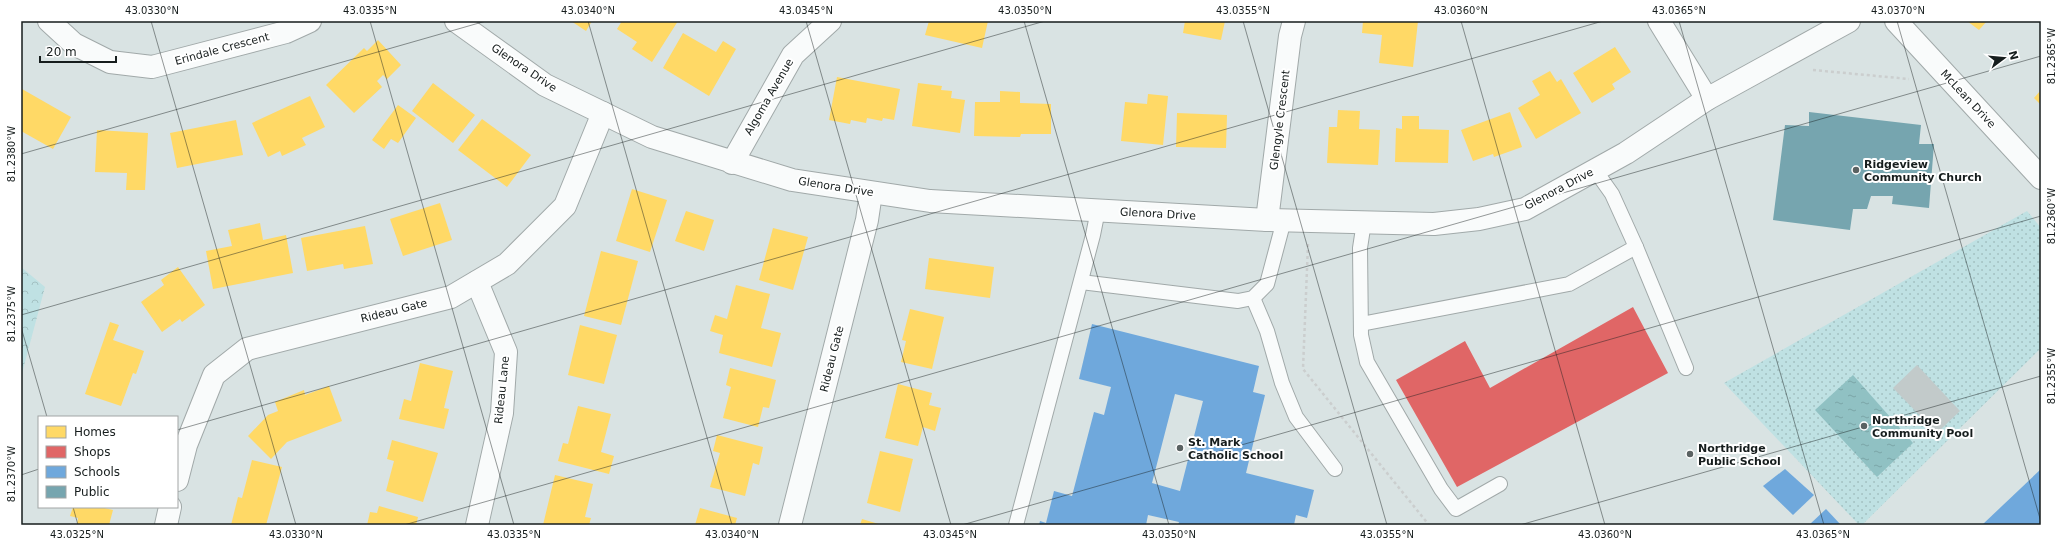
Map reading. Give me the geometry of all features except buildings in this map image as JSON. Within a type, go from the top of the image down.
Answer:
[{"type":"street","name":"Erindale Crescent","points":[[49,21],[74,44],[110,62],[152,67],[286,32],[310,21]]},
{"type":"street","name":"Glenora Drive","points":[[456,21],[545,85],[652,137],[732,163],[792,180],[930,201],[1275,220],[1434,224],[1486,218],[1525,209],[1626,153],[1707,99],[1849,21]]},
{"type":"street","name":"Algoma Avenue","points":[[732,163],[793,55],[830,21]]},
{"type":"street","name":"Glengyle Crescent","points":[[1275,220],[1289,44],[1294,21]]},
{"type":"street","points":[[1659,21],[1707,99]]},
{"type":"street","name":"McLean Drive","points":[[1896,21],[2041,178]]},
{"type":"street","name":"Rideau Gate","points":[[178,476],[186,445],[214,376],[247,349],[451,297],[507,264],[565,206],[603,113]]},
{"type":"street","name":"Rideau Gate","points":[[790,525],[867,220],[871,193]]},
{"type":"street","name":"Rideau Lane","points":[[477,282],[506,352],[502,413],[477,525]]},
{"type":"street","points":[[166,525],[170,508]]},
{"type":"lane","points":[[1595,170],[1612,194],[1636,247],[1686,368]]},
{"type":"lane","points":[[1016,525],[1081,282],[1098,210]]},
{"type":"lane","points":[[1081,282],[1238,301],[1252,298],[1267,284],[1275,220]]},
{"type":"lane","points":[[1364,222],[1360,248],[1361,335],[1367,362],[1442,489],[1456,509],[1500,484]]},
{"type":"lane","points":[[1361,324],[1570,284],[1636,247]]},
{"type":"lane","points":[[1252,298],[1267,331],[1282,383],[1296,417],[1335,469]]},
{"type":"path","points":[[1813,70],[1909,78]]},
{"type":"path","points":[[1308,244],[1304,369],[1429,525]]},
{"type":"green space","points":[[2027,211],[2041,228],[2041,348],[1862,525],[1859,525],[1724,383]]},
{"type":"green space","points":[[21,267],[45,287],[21,377]]},
{"type":"water","name":"Northridge Community Pool","points":[[1853,375],[1913,443],[1877,477],[1815,410]]},
{"type":"place","name":"Ridgeview Community Church","points":[[1856,170]]},
{"type":"place","name":"Northridge Community Pool","points":[[1864,426]]},
{"type":"place","name":"St. Mark Catholic School","points":[[1180,448]]},
{"type":"place","name":"Northridge Public School","points":[[1690,454]]}]
